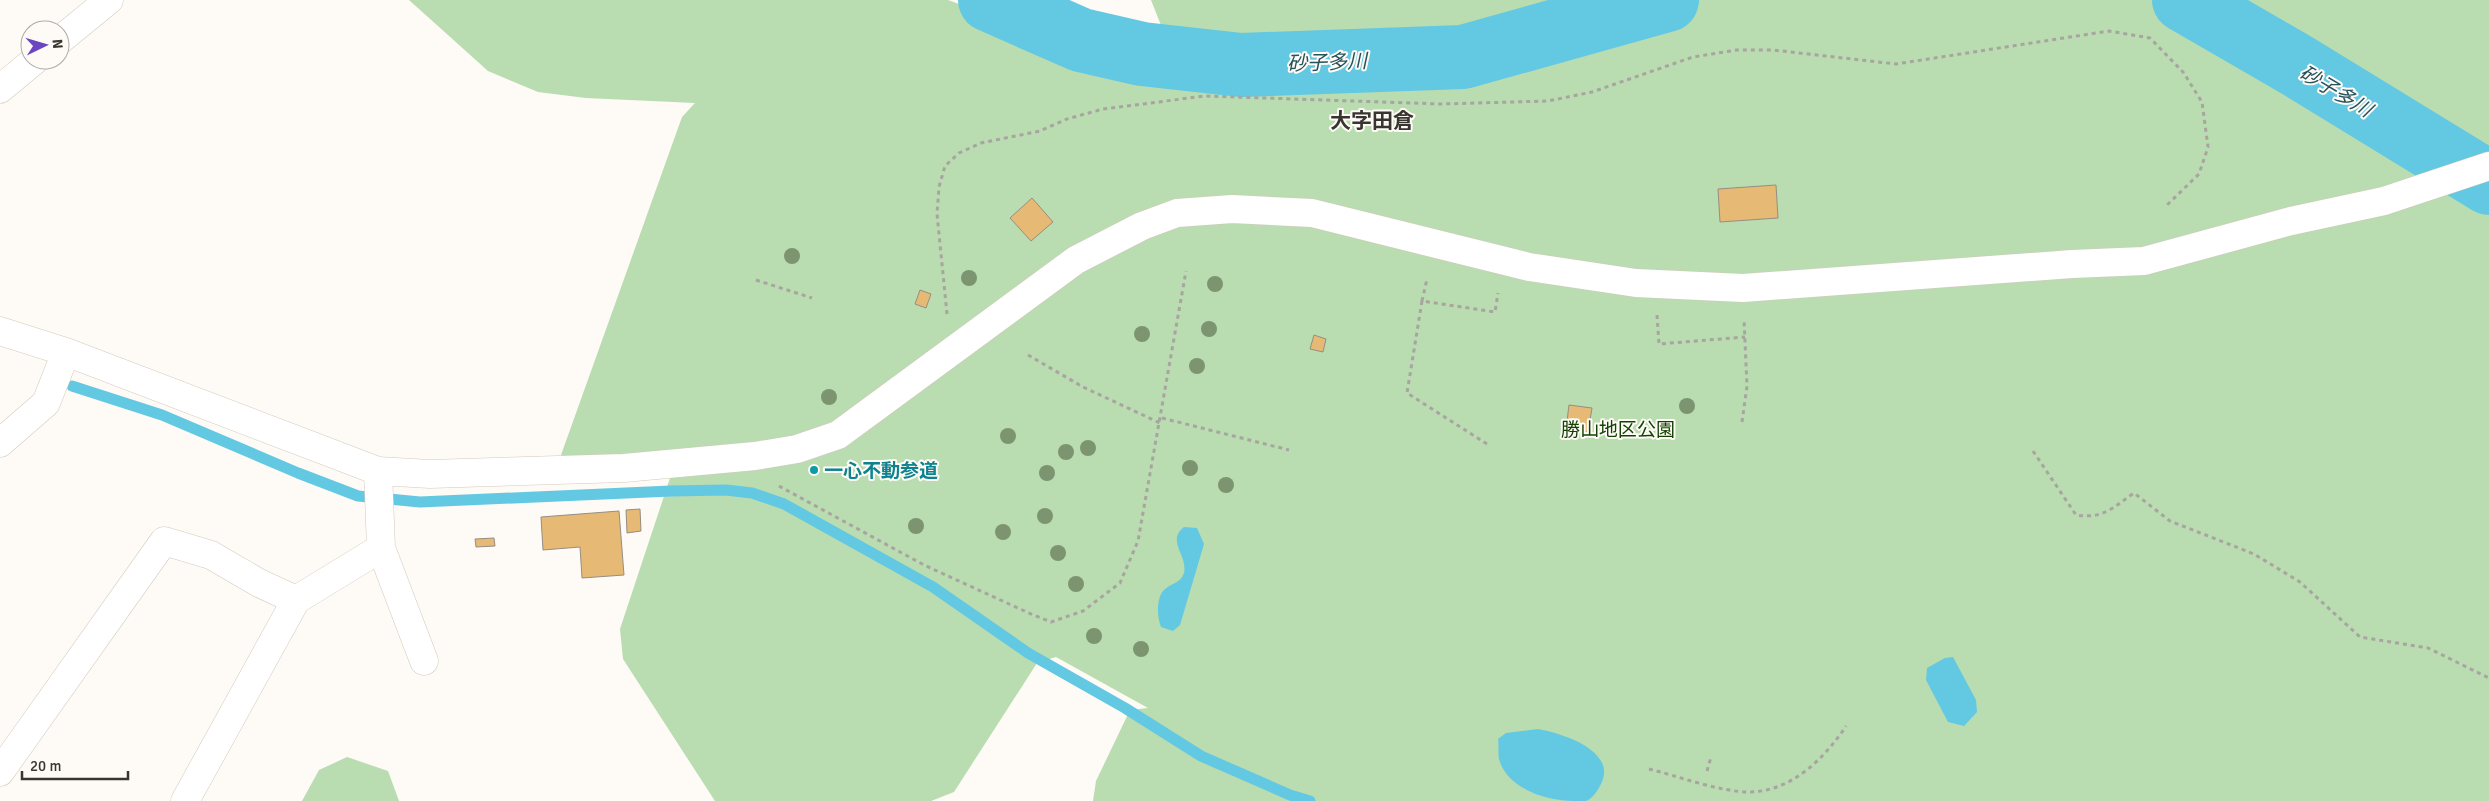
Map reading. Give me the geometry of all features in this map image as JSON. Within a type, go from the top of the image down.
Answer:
[{"type":"street","points":[[70,32],[109,0]]},
{"type":"street","points":[[0,89],[23,70]]},
{"type":"street","points":[[0,331],[66,352],[378,471],[430,474],[624,468],[755,456],[797,450],[838,436],[1076,260],[1142,226],[1177,213],[1232,209],[1312,213],[1529,267],[1636,283],[1743,288],[2072,264],[2144,261],[2291,221],[2384,201],[2489,166]]},
{"type":"street","points":[[0,443],[46,403],[66,352]]},
{"type":"street","points":[[378,471],[381,548],[424,661]]},
{"type":"street","points":[[0,772],[164,541],[211,555],[259,583],[296,600]]},
{"type":"street","points":[[185,801],[296,600],[381,548]]},
{"type":"path","points":[[948,317],[937,214],[945,166],[959,153],[990,141],[1040,131],[1066,119],[1102,108],[1205,96],[1441,104],[1548,101],[1592,92],[1693,57],[1737,50],[1773,50],[1896,64],[2109,31],[2150,38],[2183,72],[2202,102],[2208,147],[2199,174],[2166,206]]},
{"type":"path","points":[[773,482],[924,565],[1051,622],[1083,611],[1120,584],[1138,541],[1162,418],[1186,271]]},
{"type":"path","points":[[1427,279],[1407,393],[1487,444]]},
{"type":"path","points":[[756,280],[812,298]]},
{"type":"path","points":[[1422,301],[1495,312],[1498,288]]},
{"type":"path","points":[[1656,309],[1659,344],[1745,337]]},
{"type":"path","points":[[1742,422],[1747,386],[1743,310]]},
{"type":"path","points":[[1028,356],[1083,387],[1160,423]]},
{"type":"path","points":[[1162,418],[1289,450]]},
{"type":"path","points":[[2033,451],[2076,515],[2092,517],[2107,512],[2134,493],[2170,521],[2254,554],[2300,582],[2360,637],[2428,648],[2489,678]]},
{"type":"path","points":[[1649,769],[1730,789],[1750,792],[1782,786],[1808,769],[1832,747],[1846,726]]},
{"type":"path","points":[[1707,771],[1711,757]]},
{"type":"green space","name":"勝山地区公園","points":[[409,0],[948,0],[1085,50],[1176,63],[1151,0],[2489,0],[2489,801],[1093,801],[1096,781],[1130,710],[1148,708],[1056,657],[1037,663],[954,792],[931,801],[715,801],[623,659],[620,629],[674,466],[569,465],[561,455],[682,117],[695,103],[586,98],[538,92],[488,71]]},
{"type":"green space","points":[[347,757],[388,771],[399,801],[302,801],[319,770]]},
{"type":"water","points":[[1184,527],[1197,528],[1204,544],[1180,625],[1173,631],[1161,627],[1158,603],[1161,593],[1183,576],[1184,566],[1177,538],[1179,532]]},
{"type":"water","points":[[1953,657],[1976,700],[1977,712],[1964,726],[1948,722],[1926,680],[1927,668],[1945,658]]},
{"type":"water","points":[[1538,729],[1560,734],[1584,745],[1601,762],[1604,772],[1601,784],[1591,798],[1586,801],[1574,801],[1541,796],[1519,785],[1503,769],[1499,759],[1498,739],[1506,733]]},
{"type":"building","points":[[1776,185],[1778,218],[1720,222],[1718,189]]},
{"type":"building","points":[[1032,198],[1053,222],[1031,241],[1010,218]]},
{"type":"building","points":[[920,290],[931,294],[926,308],[915,304]]},
{"type":"building","points":[[1314,335],[1326,339],[1323,352],[1310,349]]},
{"type":"building","points":[[1569,405],[1592,408],[1588,432],[1566,429]]},
{"type":"building","points":[[640,509],[641,531],[627,533],[626,510]]},
{"type":"building","points":[[619,511],[624,575],[582,578],[580,547],[543,550],[541,517]]},
{"type":"building","points":[[494,538],[495,546],[476,547],[475,539]]},
{"type":"waterway","name":"砂子多川","points":[[990,0],[1081,40],[1142,54],[1241,65],[1463,57],[1667,0]]},
{"type":"waterway","name":"砂子多川","points":[[2184,0],[2298,66],[2489,183]]},
{"type":"waterway","points":[[72,386],[162,415],[298,473],[358,496],[420,502],[671,491],[726,490],[752,493],[784,504],[933,587],[1028,653],[1125,708],[1201,756],[1290,795],[1310,801]]},
{"type":"place","name":"一心不動参道","points":[[814,470]]},
{"type":"district","name":"大字田倉","points":[[1372,121]]}]
